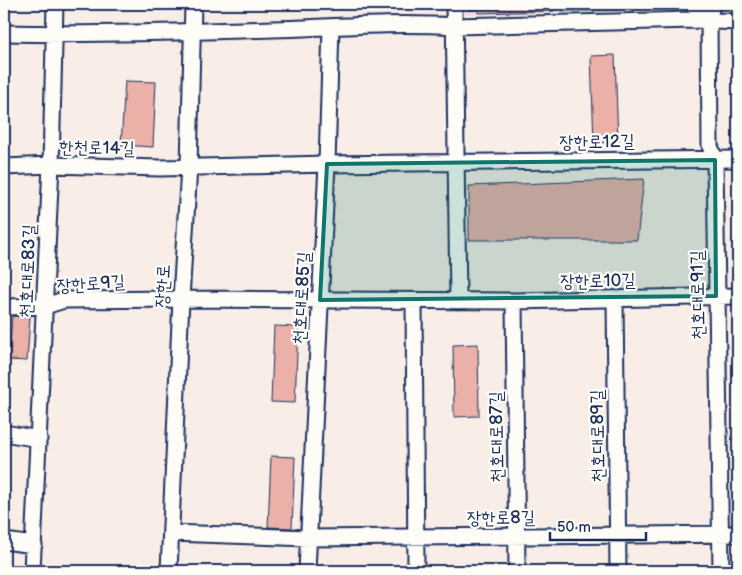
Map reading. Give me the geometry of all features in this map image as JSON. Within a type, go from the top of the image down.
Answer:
[{"type":"street","name":"천호대로83길","points":[[32,571],[51,165],[55,4]]},
{"type":"street","name":"장한로","points":[[169,571],[189,167],[193,4]]},
{"type":"street","points":[[454,4],[458,301]]},
{"type":"street","points":[[692,4],[709,20]]},
{"type":"street","name":"천호대로91길","points":[[712,4],[709,20],[710,146],[715,160],[721,571]]},
{"type":"street","points":[[4,33],[54,34],[192,31],[417,24],[454,26],[709,20],[738,22]]},
{"type":"street","name":"천호대로85길","points":[[307,571],[327,164],[331,27]]},
{"type":"street","name":"장한로12길","points":[[189,167],[738,159]]},
{"type":"street","name":"한천로14길","points":[[4,166],[189,167]]},
{"type":"street","name":"장한로10길","points":[[181,299],[514,301],[738,296]]},
{"type":"street","name":"장한로9길","points":[[4,307],[45,306],[64,300],[181,299]]},
{"type":"street","name":"천호대로89길","points":[[616,300],[618,571]]},
{"type":"street","points":[[414,301],[416,571]]},
{"type":"street","name":"천호대로87길","points":[[514,301],[518,571]]},
{"type":"street","points":[[4,433],[39,439]]},
{"type":"street","name":"장한로8길","points":[[171,533],[308,538],[738,534]]},
{"type":"street","points":[[4,541],[34,546]]},
{"type":"highlighted area","points":[[715,160],[716,296],[320,300],[327,164]]},
{"type":"shaded area","points":[[466,4],[692,4],[682,11],[466,14]]},
{"type":"green space","points":[[563,4],[632,4],[632,10],[563,12]]},
{"type":"building","points":[[468,4],[554,4],[554,11],[478,13],[478,9],[468,10]]},
{"type":"building","points":[[615,55],[618,142],[594,143],[591,56]]},
{"type":"building","points":[[125,81],[156,82],[153,147],[121,145]]},
{"type":"building","points":[[644,179],[637,240],[469,240],[469,186]]},
{"type":"building","points":[[12,316],[30,317],[27,361],[9,360]]},
{"type":"building","points":[[274,326],[298,327],[295,403],[271,402]]},
{"type":"building","points":[[478,344],[479,416],[454,417],[453,345]]},
{"type":"building","points":[[271,456],[295,457],[292,528],[268,527]]}]
